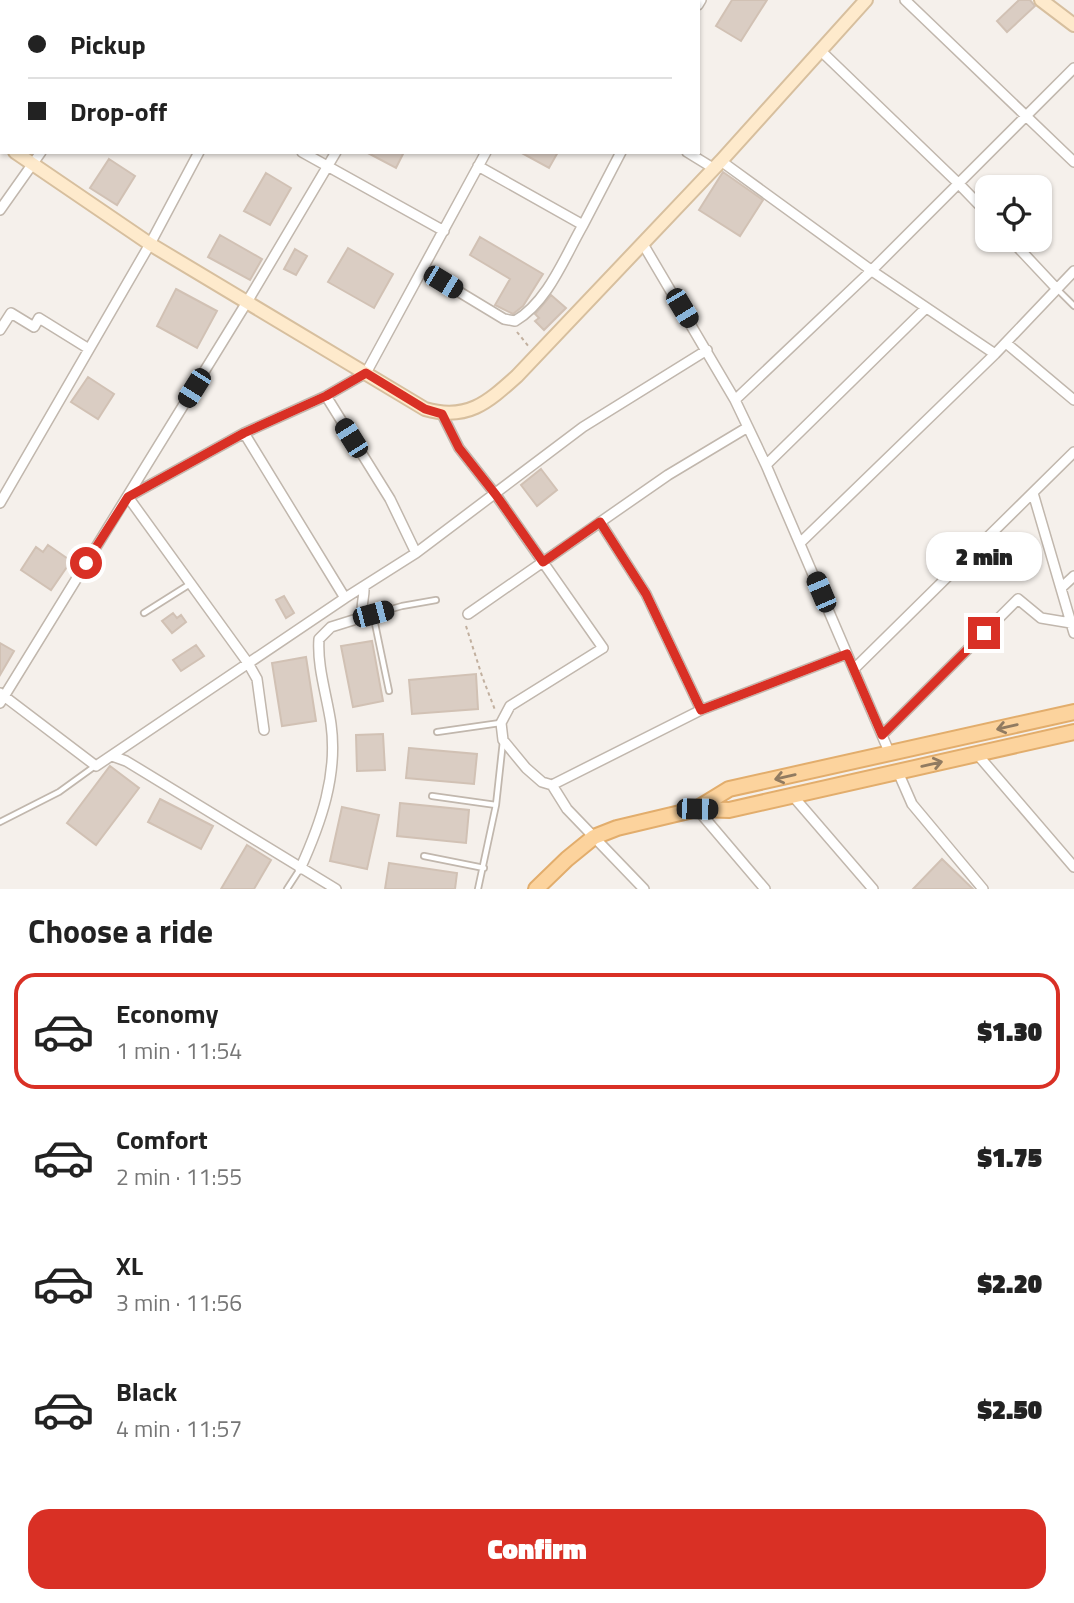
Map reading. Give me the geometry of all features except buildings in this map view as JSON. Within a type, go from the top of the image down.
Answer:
[{"type":"main road","points":[[697,809],[729,789],[1074,712]]},
{"type":"main road","points":[[536,889],[594,837],[617,828],[697,809],[729,810],[1074,732]]},
{"type":"street","points":[[18,154],[150,244],[425,409],[442,414],[465,412],[481,406],[497,394],[536,356],[643,244],[866,0]]},
{"type":"street","points":[[905,0],[1074,162]]},
{"type":"street","points":[[1041,0],[1074,25]]},
{"type":"street","points":[[821,51],[975,201]]},
{"type":"street","points":[[735,400],[872,270],[1074,68]]},
{"type":"street","points":[[0,210],[40,154]]},
{"type":"street","points":[[0,503],[150,244],[198,154]]},
{"type":"street","points":[[306,154],[444,231]]},
{"type":"street","points":[[335,154],[128,497],[1,697],[96,766],[345,598],[416,554],[583,427],[707,350]]},
{"type":"street","points":[[128,497],[244,433],[326,396],[366,373],[485,154]]},
{"type":"street","points":[[423,271],[503,319],[515,321],[526,315],[545,292],[620,154]]},
{"type":"street","points":[[692,154],[717,164],[995,354]]},
{"type":"street","points":[[478,166],[583,225]]},
{"type":"street","points":[[643,244],[735,400],[766,464],[890,754]]},
{"type":"street","points":[[1022,252],[1057,289]]},
{"type":"street","points":[[800,543],[995,354],[1074,271]]},
{"type":"street","points":[[766,464],[926,308]]},
{"type":"street","points":[[0,330],[11,313],[34,327],[39,318],[89,349]]},
{"type":"street","points":[[1006,343],[1074,400]]},
{"type":"street","points":[[326,396],[390,499],[416,554]]},
{"type":"street","points":[[442,414],[459,448],[496,495],[603,648],[510,706],[501,723],[503,740],[526,768],[542,782],[552,785],[568,808],[644,889]]},
{"type":"street","points":[[468,614],[668,475],[748,427]]},
{"type":"street","points":[[244,433],[345,598]]},
{"type":"street","points":[[854,669],[1074,452]]},
{"type":"street","points":[[1033,493],[1074,634]]},
{"type":"street","points":[[128,497],[248,663],[257,679],[264,730]]},
{"type":"street","points":[[600,522],[646,594],[701,710]]},
{"type":"street","points":[[1061,588],[1074,576]]},
{"type":"street","points":[[300,869],[327,797],[333,762],[331,726],[318,652],[319,639],[331,627],[363,617],[360,606],[365,596],[364,586]]},
{"type":"street","points":[[882,735],[1018,598],[1041,618],[1071,623]]},
{"type":"street","points":[[552,785],[701,710],[847,654]]},
{"type":"street","points":[[977,754],[1074,867]]},
{"type":"street","points":[[111,756],[126,761],[336,889]]},
{"type":"street","points":[[898,772],[912,804],[983,889]]},
{"type":"street","points":[[793,795],[873,889]]},
{"type":"street","points":[[697,809],[765,889]]},
{"type":"lane","points":[[1057,289],[1074,306]]},
{"type":"lane","points":[[144,613],[190,584]]},
{"type":"lane","points":[[363,617],[436,600]]},
{"type":"lane","points":[[373,614],[389,691]]},
{"type":"lane","points":[[437,732],[501,723]]},
{"type":"lane","points":[[478,889],[496,805],[503,740]]},
{"type":"lane","points":[[0,822],[59,792],[96,766]]},
{"type":"lane","points":[[432,796],[496,805]]},
{"type":"lane","points":[[424,856],[484,868]]},
{"type":"lane","points":[[287,889],[300,869]]},
{"type":"path","points":[[515,321],[516,330],[536,356]]},
{"type":"path","points":[[468,614],[466,628],[501,723]]},
{"type":"route","points":[[86,563],[128,497],[244,433],[326,396],[366,373],[425,409],[442,414],[459,448],[543,562],[600,522],[646,594],[701,710],[847,654],[882,735],[984,633]]}]
